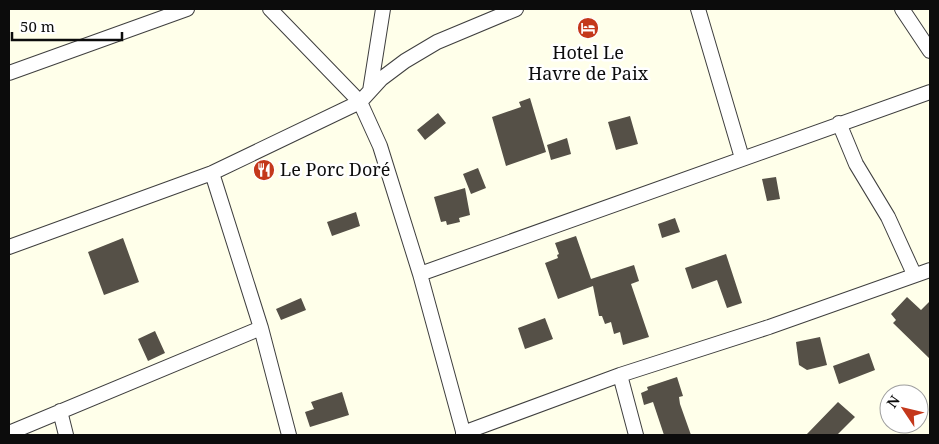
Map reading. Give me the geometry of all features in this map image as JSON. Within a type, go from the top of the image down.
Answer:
[{"type":"street","points":[[9,73],[187,9]]},
{"type":"street","points":[[270,9],[360,102],[380,146],[420,274],[463,434],[620,376],[769,327],[914,274],[930,270]]},
{"type":"street","points":[[370,90],[383,9]]},
{"type":"street","points":[[9,247],[212,173],[360,102],[370,90],[405,61],[437,42],[516,9]]},
{"type":"street","points":[[698,9],[742,158]]},
{"type":"street","points":[[902,9],[930,51]]},
{"type":"street","points":[[420,274],[589,216],[742,158],[930,92]]},
{"type":"street","points":[[839,123],[856,164],[888,217],[914,274]]},
{"type":"street","points":[[212,173],[261,328],[289,435]]},
{"type":"street","points":[[9,433],[60,410],[261,328]]},
{"type":"street","points":[[620,376],[636,435]]},
{"type":"street","points":[[60,410],[66,435]]},
{"type":"building","points":[[530,98],[546,152],[506,166],[492,117],[521,107],[519,102]]},
{"type":"building","points":[[438,113],[446,123],[425,140],[417,130]]},
{"type":"building","points":[[630,116],[638,144],[616,150],[608,122]]},
{"type":"building","points":[[567,138],[571,154],[551,160],[547,145]]},
{"type":"building","points":[[478,168],[486,188],[471,194],[463,174]]},
{"type":"building","points":[[776,177],[780,199],[767,201],[762,179]]},
{"type":"building","points":[[465,188],[470,215],[459,218],[460,222],[447,225],[446,221],[441,222],[434,197]]},
{"type":"building","points":[[356,212],[360,226],[332,236],[327,222]]},
{"type":"building","points":[[675,218],[680,232],[662,238],[658,224]]},
{"type":"building","points":[[576,236],[591,279],[634,265],[639,281],[631,284],[649,337],[623,345],[620,332],[614,334],[611,322],[605,324],[602,316],[599,316],[593,286],[558,299],[545,263],[558,258],[557,255],[559,254],[555,243]]},
{"type":"building","points":[[123,238],[139,282],[104,295],[88,252]]},
{"type":"building","points":[[726,254],[742,303],[727,308],[717,280],[692,289],[685,268]]},
{"type":"building","points":[[907,297],[921,310],[930,301],[930,359],[893,323],[896,320],[891,314]]},
{"type":"building","points":[[301,298],[306,310],[281,320],[276,309]]},
{"type":"building","points":[[545,318],[553,339],[525,349],[518,328]]},
{"type":"building","points":[[155,331],[165,353],[148,361],[138,339]]},
{"type":"building","points":[[820,337],[827,365],[807,370],[799,365],[796,342]]},
{"type":"building","points":[[869,353],[875,370],[839,384],[833,366]]},
{"type":"building","points":[[677,377],[683,396],[679,397],[680,404],[691,435],[664,435],[653,402],[644,405],[641,393],[648,390],[647,387]]},
{"type":"building","points":[[342,392],[349,415],[310,427],[305,412],[314,409],[311,402]]},
{"type":"building","points":[[838,402],[855,417],[837,435],[806,435]]},
{"type":"place","name":"Hotel Le Havre de Paix","points":[[588,28]]},
{"type":"place","name":"Le Porc Doré","points":[[264,170]]}]
